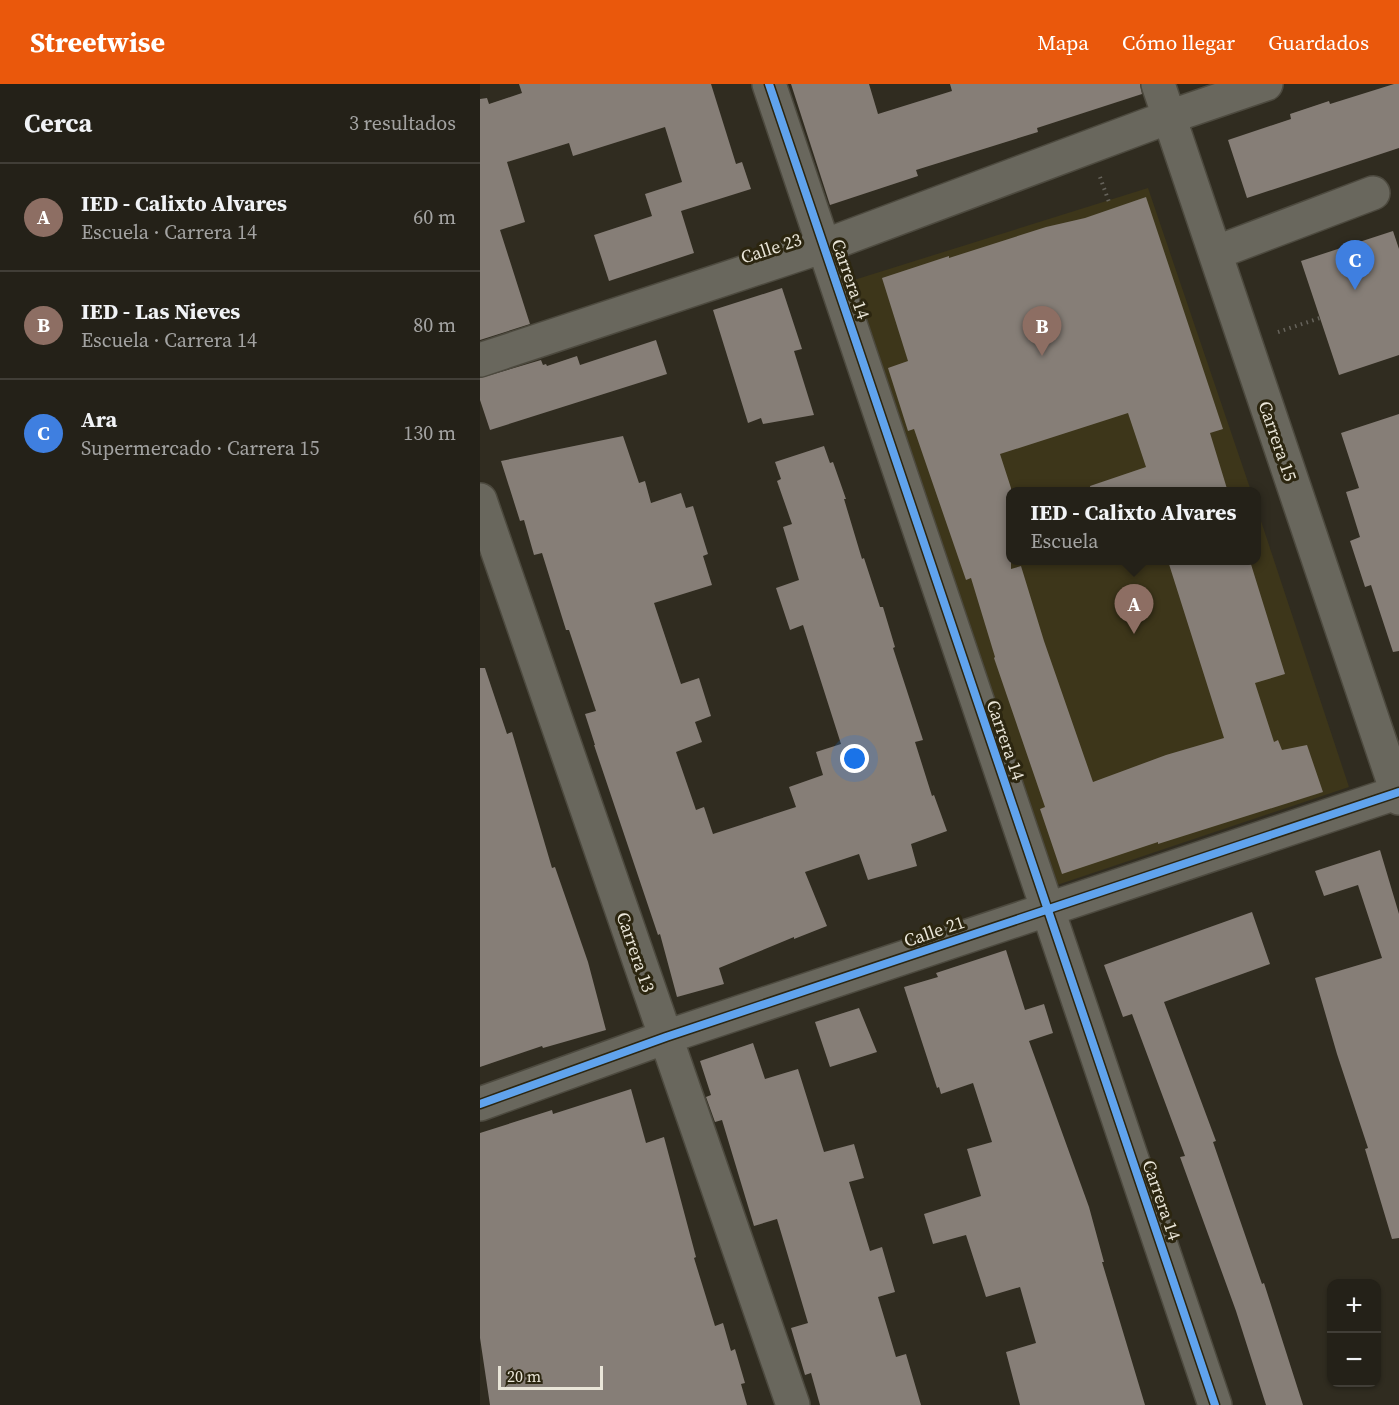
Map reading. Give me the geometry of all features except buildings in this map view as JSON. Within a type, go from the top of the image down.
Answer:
[{"type":"street","name":"Carrera 14","points":[[769,84],[1215,1405]]},
{"type":"street","name":"Carrera 15","points":[[1158,84],[1398,794]]},
{"type":"street","name":"Calle 23","points":[[480,360],[824,246],[1169,117],[1266,84]]},
{"type":"street","points":[[1215,253],[1373,193]]},
{"type":"street","name":"Carrera 13","points":[[480,500],[793,1405]]},
{"type":"street","name":"Calle 21","points":[[480,1104],[666,1037],[1398,794]]},
{"type":"path","points":[[1245,343],[1320,318]]},
{"type":"shaded area","points":[[1148,188],[1250,487],[1006,487],[1006,565],[1261,565],[1261,521],[1349,787],[1054,886],[854,280]]},
{"type":"cycle path","points":[[769,84],[1215,1405]]},
{"type":"cycle path","points":[[480,1104],[666,1037],[1399,792]]},
{"type":"place","name":"Ara","points":[[1355,290]]},
{"type":"place","name":"IED - Las Nieves","points":[[1042,356]]},
{"type":"place","name":"IED - Calixto Alvares","points":[[1134,634]]}]
